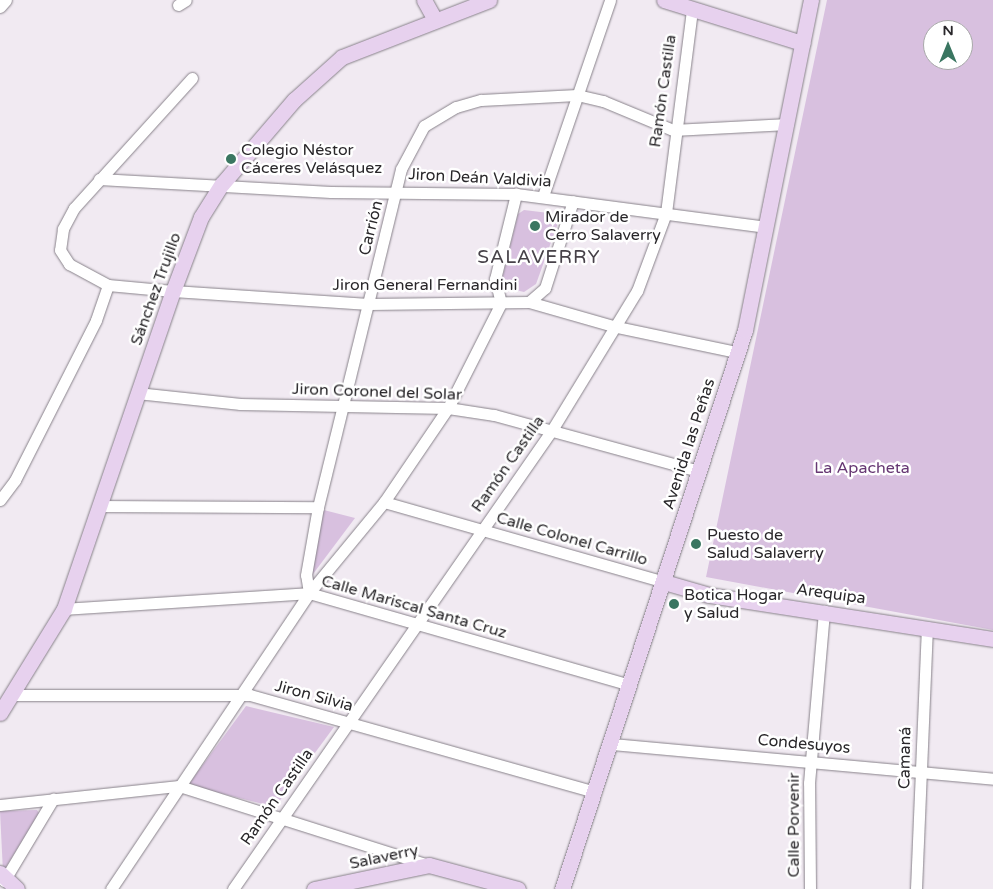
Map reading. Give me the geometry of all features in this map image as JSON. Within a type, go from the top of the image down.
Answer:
[{"type":"street","points":[[0,7],[6,0]]},
{"type":"street","points":[[424,0],[434,18]]},
{"type":"street","name":"Sánchez Trujillo","points":[[0,713],[14,695],[64,609],[102,506],[137,393],[173,291],[201,218],[222,184],[294,100],[342,57],[434,18],[489,0]]},
{"type":"street","points":[[543,196],[610,0]]},
{"type":"street","points":[[664,0],[802,43]]},
{"type":"street","name":"Avenida las Peñas","points":[[562,889],[612,744],[738,352],[767,227],[811,0]]},
{"type":"street","name":"Ramón Castilla","points":[[233,889],[552,430],[617,327],[637,291],[666,213],[673,130],[692,9]]},
{"type":"street","points":[[0,500],[15,480],[96,320],[108,285],[69,264],[60,250],[67,218],[99,179],[192,78]]},
{"type":"street","name":"Carrión","points":[[309,593],[306,575],[318,507],[401,169],[416,137],[424,126],[456,107],[507,97],[578,95],[603,100],[673,130],[788,124]]},
{"type":"street","name":"Jiron Deán Valdivia","points":[[99,179],[222,184],[331,192],[397,189],[516,194],[543,196],[767,227]]},
{"type":"street","points":[[111,889],[309,593],[384,502],[448,408],[501,303],[495,279],[516,194]]},
{"type":"street","points":[[529,302],[544,288],[573,201]]},
{"type":"street","name":"Jiron General Fernandini","points":[[108,285],[369,304],[529,302],[617,327],[738,352]]},
{"type":"street","name":"Jiron Coronel del Solar","points":[[137,393],[240,404],[448,408],[552,430],[699,471]]},
{"type":"street","name":"Calle Colonel Carrillo","points":[[384,502],[664,582]]},
{"type":"street","points":[[102,506],[318,507]]},
{"type":"street","name":"Arequipa","points":[[664,582],[708,595],[824,611],[993,639]]},
{"type":"street","name":"Calle Mariscal Santa Cruz","points":[[64,609],[309,593],[416,626],[630,686]]},
{"type":"street","name":"Calle Porvenir","points":[[810,889],[810,760],[824,611]]},
{"type":"street","name":"Camaná","points":[[916,889],[927,627]]},
{"type":"street","name":"Jiron Silvia","points":[[14,695],[240,696],[349,722],[596,792]]},
{"type":"street","name":"Condesuyos","points":[[612,744],[810,760],[993,779]]},
{"type":"street","points":[[0,805],[179,786],[429,865]]},
{"type":"street","points":[[7,881],[53,799]]},
{"type":"street","name":"Salaverry","points":[[314,889],[429,865],[518,889]]},
{"type":"green space","name":"La Apacheta","points":[[827,0],[993,0],[993,630],[706,577]]},
{"type":"green space","points":[[524,210],[557,214],[559,220],[536,284],[524,292],[507,288],[502,279],[518,214]]},
{"type":"green space","points":[[316,508],[355,518],[310,578]]},
{"type":"green space","points":[[246,706],[334,727],[275,807],[188,785]]},
{"type":"green space","points":[[37,810],[39,813],[3,872],[0,811]]},
{"type":"place","name":"Colegio Néstor Cáceres Velásquez","points":[[231,159]]},
{"type":"place","name":"Mirador de Cerro Salaverry","points":[[535,226]]},
{"type":"place","name":"Puesto de Salud Salaverry","points":[[696,544]]},
{"type":"place","name":"Botica Hogar y Salud","points":[[674,604]]},
{"type":"district","name":"SALAVERRY","points":[[539,258]]}]
